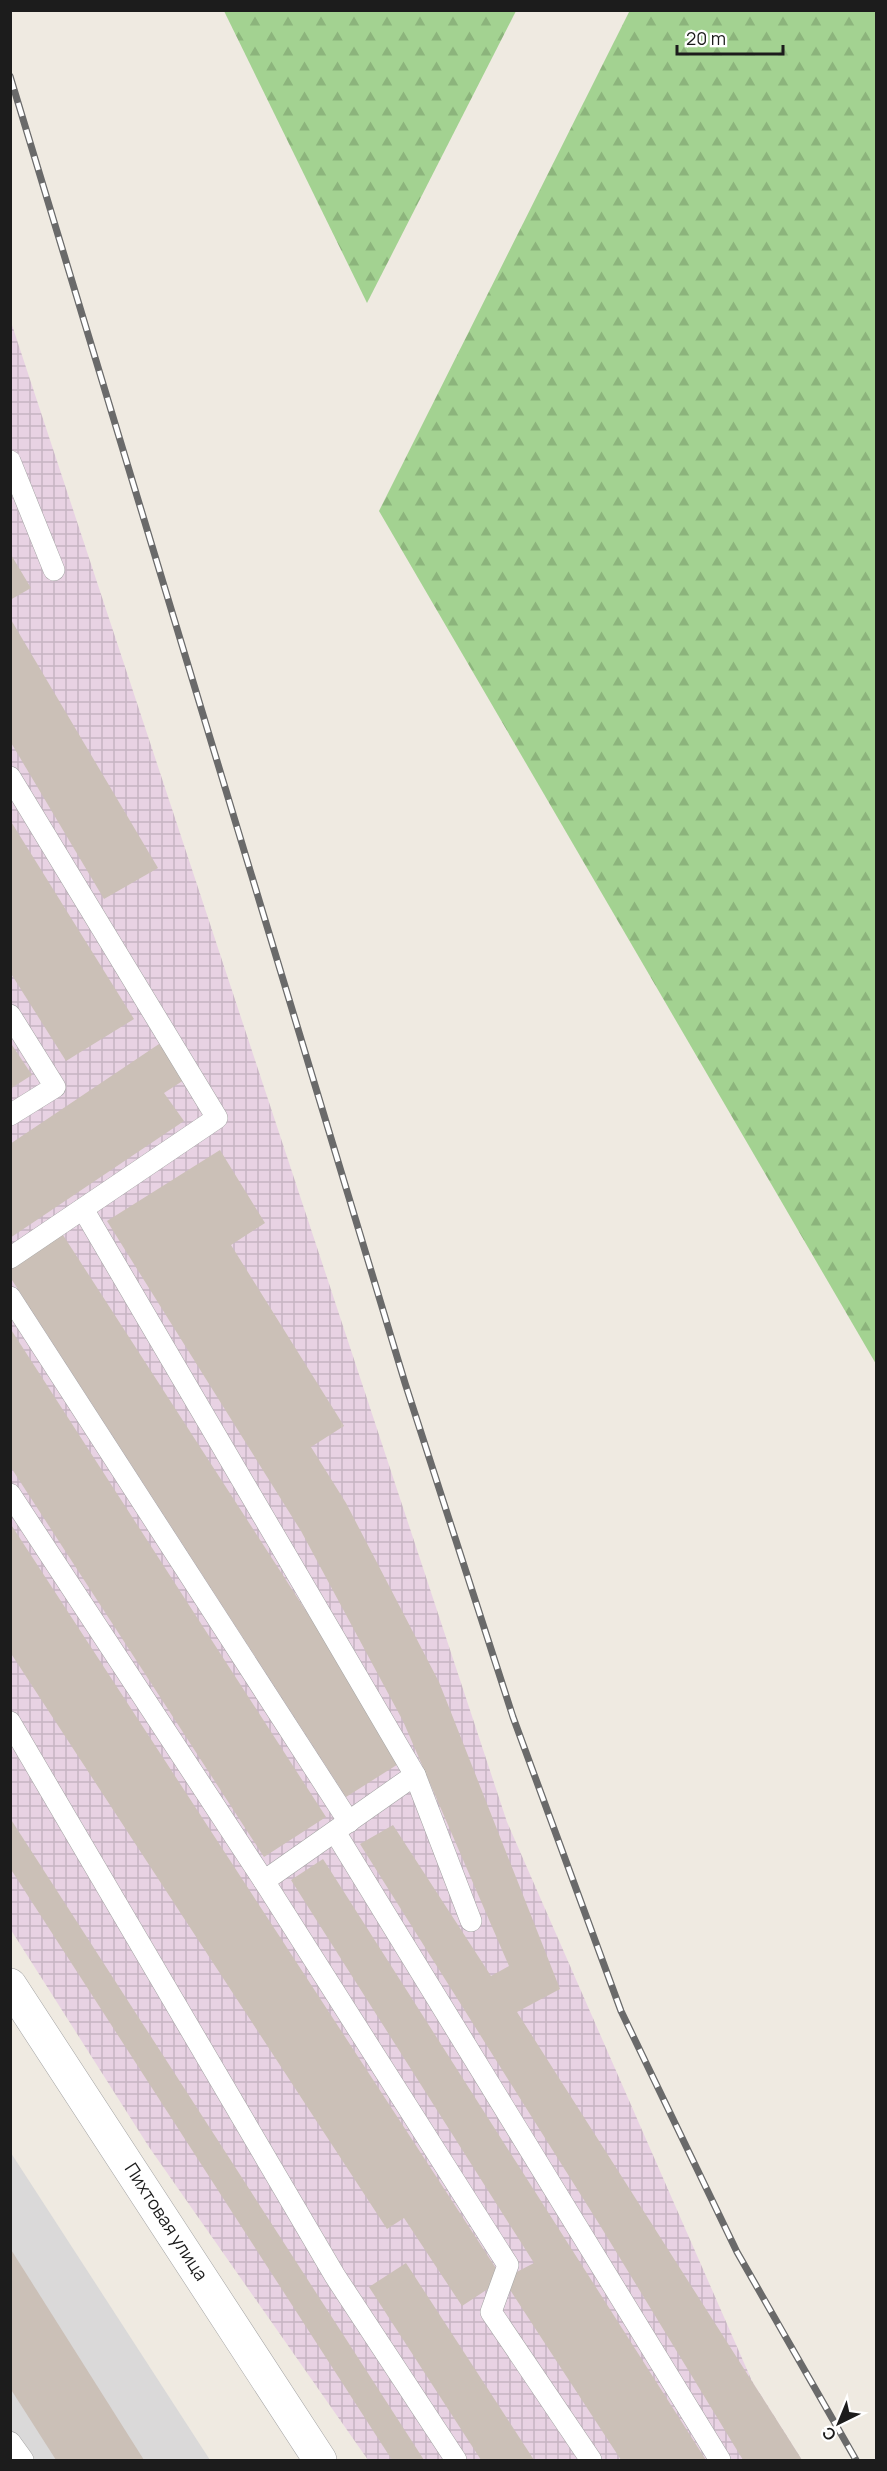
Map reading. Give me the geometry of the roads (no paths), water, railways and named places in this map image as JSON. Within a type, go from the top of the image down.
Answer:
[{"type":"street","name":"Пихтовая улица","points":[[11,1986],[320,2460]]},
{"type":"lane","points":[[10,460],[54,570]]},
{"type":"lane","points":[[10,777],[217,1118],[10,1258]]},
{"type":"lane","points":[[10,1015],[55,1087],[10,1115]]},
{"type":"lane","points":[[83,1209],[415,1775],[471,1921]]},
{"type":"lane","points":[[10,1297],[342,1827],[720,2460]]},
{"type":"lane","points":[[10,1494],[264,1881],[508,2265],[491,2312],[591,2460]]},
{"type":"lane","points":[[10,1722],[336,2276],[456,2460]]},
{"type":"lane","points":[[264,1881],[415,1775]]},
{"type":"lane","points":[[10,2442],[23,2460]]},
{"type":"railway","points":[[10,76],[405,1383],[513,1717],[621,2011],[737,2252],[856,2460]]}]
